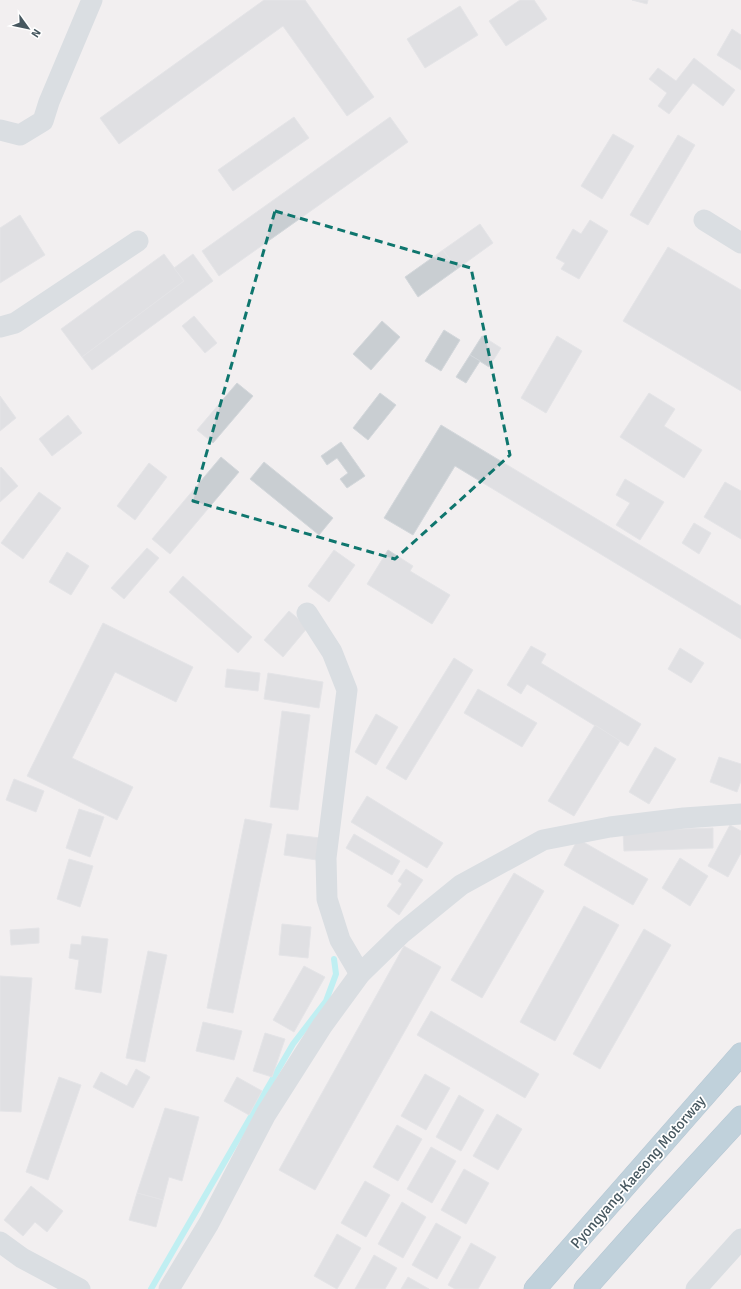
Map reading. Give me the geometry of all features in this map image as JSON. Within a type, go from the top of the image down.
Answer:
[{"type":"highway","name":"Pyongyang-Kaesong Motorway","points":[[535,1289],[741,1054]]},
{"type":"highway","points":[[585,1289],[741,1117]]},
{"type":"street","points":[[0,130],[20,135],[44,121],[49,102],[92,0]]},
{"type":"street","points":[[704,220],[741,243]]},
{"type":"street","points":[[0,327],[15,324],[138,241]]},
{"type":"street","points":[[307,613],[332,652],[347,690],[326,858],[327,899],[340,940],[360,974]]},
{"type":"street","points":[[169,1289],[209,1223],[266,1114],[322,1026],[360,974],[402,933],[461,885],[543,840],[610,827],[684,818],[741,814]]},
{"type":"street","points":[[696,1289],[741,1238]]},
{"type":"street","points":[[0,1242],[22,1258],[80,1289]]},
{"type":"highlighted area","points":[[275,211],[471,268],[510,455],[395,559],[193,501]]},
{"type":"building","points":[[264,0],[305,0],[374,97],[347,116],[283,26],[119,144],[100,118]]},
{"type":"building","points":[[520,0],[534,0],[547,19],[506,46],[489,21]]},
{"type":"building","points":[[632,0],[648,0],[647,4]]},
{"type":"building","points":[[460,6],[478,35],[425,68],[407,39]]},
{"type":"building","points":[[732,29],[741,35],[741,70],[717,55]]},
{"type":"building","points":[[694,58],[735,90],[723,106],[693,83],[669,114],[658,106],[667,93],[649,79],[658,68],[676,81]]},
{"type":"building","points":[[294,117],[309,138],[233,191],[218,170]]},
{"type":"building","points":[[390,117],[408,142],[219,276],[202,251]]},
{"type":"building","points":[[613,134],[634,146],[602,199],[581,186]]},
{"type":"building","points":[[678,135],[695,145],[648,225],[630,215]]},
{"type":"building","points":[[20,215],[45,255],[0,283],[0,228]]},
{"type":"building","points":[[590,220],[608,231],[579,279],[561,269],[565,263],[556,258],[573,229],[581,234]]},
{"type":"building","points":[[480,224],[493,243],[457,269],[443,250]]},
{"type":"building","points":[[668,247],[741,290],[741,391],[623,321]]},
{"type":"building","points":[[443,250],[457,269],[418,297],[405,277]]},
{"type":"building","points":[[164,254],[184,281],[82,357],[61,329]]},
{"type":"building","points":[[193,254],[213,281],[92,370],[82,357],[184,281],[174,268]]},
{"type":"building","points":[[194,316],[217,343],[205,353],[182,326]]},
{"type":"building","points":[[382,321],[400,337],[371,370],[353,354]]},
{"type":"building","points":[[444,330],[460,340],[441,371],[425,361]]},
{"type":"building","points":[[482,336],[501,348],[489,367],[470,355]]},
{"type":"building","points":[[557,336],[582,351],[546,413],[521,398]]},
{"type":"building","points":[[470,355],[480,361],[466,383],[456,377]]},
{"type":"building","points":[[237,383],[253,396],[213,443],[197,430]]},
{"type":"building","points":[[380,393],[396,405],[368,440],[353,428]]},
{"type":"building","points":[[649,393],[675,409],[664,426],[702,450],[684,478],[620,437]]},
{"type":"building","points":[[0,396],[16,418],[0,431]]},
{"type":"building","points":[[68,415],[82,433],[52,456],[39,439]]},
{"type":"building","points":[[441,425],[741,606],[741,639],[455,466],[413,535],[384,518]]},
{"type":"building","points":[[341,442],[365,476],[347,488],[340,479],[348,473],[337,458],[327,465],[321,456]]},
{"type":"building","points":[[221,457],[239,472],[170,554],[152,539]]},
{"type":"building","points":[[264,462],[333,518],[319,535],[250,479]]},
{"type":"building","points":[[149,463],[167,477],[135,520],[117,506]]},
{"type":"building","points":[[1,467],[18,486],[0,502],[0,468]]},
{"type":"building","points":[[625,479],[664,502],[640,540],[616,525],[630,503],[616,495]]},
{"type":"building","points":[[725,482],[741,491],[741,539],[704,517]]},
{"type":"building","points":[[39,492],[61,508],[23,559],[1,543]]},
{"type":"building","points":[[694,523],[711,533],[699,554],[682,543]]},
{"type":"building","points":[[147,548],[159,558],[124,599],[111,588]]},
{"type":"building","points":[[334,550],[355,565],[329,602],[308,586]]},
{"type":"building","points":[[388,550],[413,566],[410,571],[450,595],[432,624],[367,584]]},
{"type":"building","points":[[67,552],[89,566],[71,595],[49,582]]},
{"type":"building","points":[[183,576],[252,637],[238,653],[169,592]]},
{"type":"building","points":[[289,611],[308,627],[283,657],[264,640]]},
{"type":"building","points":[[103,623],[193,667],[176,702],[115,672],[72,758],[133,787],[117,820],[27,776]]},
{"type":"building","points":[[531,646],[546,654],[541,663],[641,724],[628,746],[527,684],[521,694],[507,685]]},
{"type":"building","points":[[680,648],[704,663],[691,683],[668,669]]},
{"type":"building","points":[[454,658],[473,670],[406,780],[386,768]]},
{"type":"building","points":[[227,669],[260,673],[258,691],[225,687]]},
{"type":"building","points":[[268,673],[323,682],[319,708],[264,699]]},
{"type":"building","points":[[478,689],[537,723],[522,747],[464,713]]},
{"type":"building","points":[[282,711],[310,715],[298,810],[270,807]]},
{"type":"building","points":[[376,714],[398,727],[376,765],[355,752]]},
{"type":"building","points":[[595,725],[620,741],[574,816],[548,801]]},
{"type":"building","points":[[655,747],[676,759],[649,804],[629,792]]},
{"type":"building","points":[[719,757],[741,764],[741,781],[737,792],[710,782]]},
{"type":"building","points":[[14,779],[44,791],[36,812],[6,800]]},
{"type":"building","points":[[367,796],[443,843],[427,868],[351,822]]},
{"type":"building","points":[[79,809],[104,817],[90,857],[66,848]]},
{"type":"building","points":[[245,819],[272,824],[233,1013],[207,1008]]},
{"type":"building","points":[[730,825],[741,831],[741,853],[728,877],[708,866]]},
{"type":"building","points":[[713,828],[713,848],[624,851],[623,831]]},
{"type":"building","points":[[287,834],[320,838],[317,860],[284,855]]},
{"type":"building","points":[[354,834],[400,861],[392,875],[346,848]]},
{"type":"building","points":[[578,839],[648,879],[633,905],[564,865]]},
{"type":"building","points":[[680,858],[708,876],[690,906],[662,888]]},
{"type":"building","points":[[69,859],[93,866],[80,907],[57,899]]},
{"type":"building","points":[[406,869],[423,880],[399,915],[387,906],[402,884],[398,881]]},
{"type":"building","points":[[514,873],[544,891],[482,998],[451,980]]},
{"type":"building","points":[[584,906],[619,925],[555,1041],[520,1022]]},
{"type":"building","points":[[282,924],[311,927],[308,958],[279,955]]},
{"type":"building","points":[[39,928],[39,943],[11,945],[10,930]]},
{"type":"building","points":[[644,929],[671,945],[600,1069],[573,1054]]},
{"type":"building","points":[[82,936],[108,939],[101,993],[75,989],[79,960],[69,958],[71,944],[81,945]]},
{"type":"building","points":[[404,946],[441,967],[315,1190],[279,1170]]},
{"type":"building","points":[[148,951],[167,955],[145,1062],[126,1058]]},
{"type":"building","points":[[304,966],[325,977],[294,1032],[273,1020]]},
{"type":"building","points":[[0,976],[32,978],[21,1112],[0,1111]]},
{"type":"building","points":[[431,1011],[539,1074],[525,1098],[417,1035]]},
{"type":"building","points":[[203,1022],[242,1031],[234,1060],[196,1051]]},
{"type":"building","points":[[265,1033],[285,1039],[272,1077],[253,1071]]},
{"type":"building","points":[[136,1069],[150,1077],[133,1108],[93,1087],[101,1072],[127,1086]]},
{"type":"building","points":[[425,1074],[450,1088],[426,1130],[401,1116]]},
{"type":"building","points":[[59,1077],[81,1085],[48,1180],[26,1172]]},
{"type":"building","points":[[237,1077],[262,1091],[249,1115],[224,1101]]},
{"type":"building","points":[[459,1095],[484,1110],[461,1151],[436,1137]]},
{"type":"building","points":[[165,1108],[199,1117],[182,1181],[169,1177],[163,1200],[137,1193]]},
{"type":"building","points":[[497,1114],[522,1129],[498,1170],[473,1156]]},
{"type":"building","points":[[397,1125],[422,1139],[398,1181],[373,1167]]},
{"type":"building","points":[[431,1147],[456,1161],[432,1203],[407,1189]]},
{"type":"building","points":[[464,1169],[489,1183],[466,1224],[441,1210]]},
{"type":"building","points":[[365,1181],[390,1195],[366,1237],[341,1223]]},
{"type":"building","points":[[31,1186],[63,1211],[47,1232],[35,1222],[23,1236],[4,1220]]},
{"type":"building","points":[[137,1193],[163,1200],[156,1227],[129,1220]]},
{"type":"building","points":[[402,1202],[426,1217],[403,1258],[378,1244]]},
{"type":"building","points":[[436,1223],[461,1237],[437,1279],[412,1265]]},
{"type":"building","points":[[337,1234],[361,1248],[337,1289],[314,1276]]},
{"type":"building","points":[[471,1243],[496,1257],[478,1289],[455,1289],[448,1285]]},
{"type":"building","points":[[374,1255],[397,1268],[385,1289],[355,1289]]},
{"type":"building","points":[[408,1277],[429,1289],[401,1289]]},
{"type":"waterway","points":[[151,1289],[293,1044],[326,1001],[336,974],[334,959]]}]
